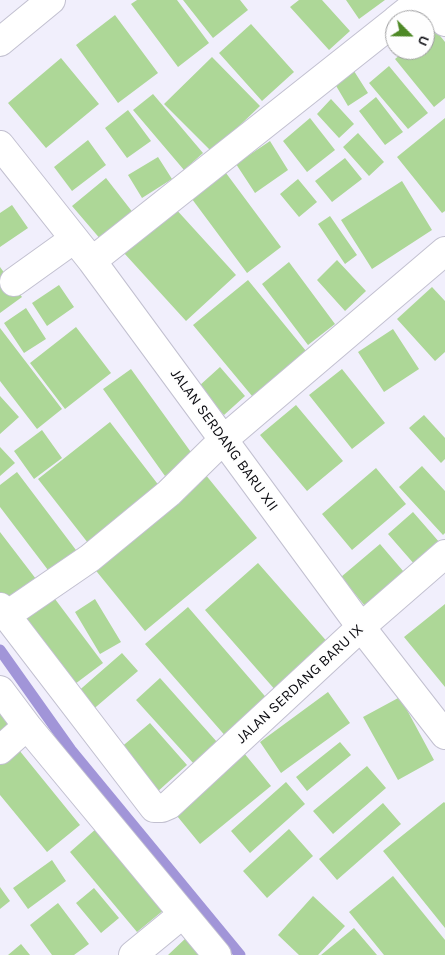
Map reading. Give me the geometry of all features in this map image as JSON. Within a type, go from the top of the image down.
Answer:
[{"type":"street","points":[[0,42],[51,0]]},
{"type":"street","points":[[408,10],[421,0]]},
{"type":"street","points":[[427,0],[445,22]]},
{"type":"street","points":[[92,261],[385,29]]},
{"type":"street","name":"JALAN SERDANG BARU XII","points":[[0,146],[92,261],[361,627],[445,735]]},
{"type":"street","points":[[14,282],[74,239]]},
{"type":"street","points":[[3,611],[90,558],[169,493],[224,440],[445,251]]},
{"type":"street","name":"JALAN SERDANG BARU IX","points":[[3,611],[154,808],[162,808],[169,805],[361,627],[445,554]]},
{"type":"street","points":[[0,690],[27,726],[217,955]]},
{"type":"street","points":[[0,750],[27,726]]},
{"type":"street","points":[[133,955],[183,914]]},
{"type":"building","points":[[137,0],[177,0],[209,43],[178,67],[131,4]]},
{"type":"building","points":[[183,0],[240,0],[248,10],[213,38]]},
{"type":"building","points":[[299,0],[322,0],[350,31],[329,50],[290,7]]},
{"type":"building","points":[[346,0],[385,0],[359,19]]},
{"type":"building","points":[[115,15],[158,73],[118,103],[76,45]]},
{"type":"building","points":[[251,24],[294,72],[262,101],[219,53]]},
{"type":"building","points":[[435,30],[445,42],[445,98],[434,107],[396,60],[435,60]]},
{"type":"building","points":[[212,57],[260,106],[212,152],[164,104]]},
{"type":"building","points":[[61,58],[99,104],[46,148],[8,103]]},
{"type":"building","points":[[389,66],[428,113],[408,129],[369,83]]},
{"type":"building","points":[[354,71],[368,93],[348,106],[335,84]]},
{"type":"building","points":[[153,94],[203,153],[184,170],[133,110]]},
{"type":"building","points":[[376,97],[403,132],[385,145],[359,111]]},
{"type":"building","points":[[331,99],[354,124],[339,138],[317,114]]},
{"type":"building","points":[[128,110],[151,141],[127,158],[105,128]]},
{"type":"building","points":[[310,118],[335,150],[307,172],[283,141]]},
{"type":"building","points":[[445,118],[445,211],[442,213],[397,157]]},
{"type":"building","points":[[358,133],[384,162],[369,176],[343,147]]},
{"type":"building","points":[[88,140],[106,165],[72,191],[54,167]]},
{"type":"building","points":[[270,141],[288,170],[255,193],[236,164]]},
{"type":"building","points":[[158,157],[172,179],[142,198],[128,175]]},
{"type":"building","points":[[345,158],[362,179],[332,202],[315,181]]},
{"type":"building","points":[[226,173],[281,247],[247,273],[192,199]]},
{"type":"building","points":[[106,178],[134,214],[102,241],[72,206]]},
{"type":"building","points":[[298,179],[317,202],[299,217],[280,194]]},
{"type":"building","points":[[402,181],[432,230],[372,269],[341,220]]},
{"type":"building","points":[[12,205],[28,228],[0,247],[0,213]]},
{"type":"building","points":[[174,207],[236,275],[186,321],[124,253]]},
{"type":"building","points":[[330,216],[357,255],[345,264],[318,224]]},
{"type":"building","points":[[337,260],[366,291],[345,311],[317,280]]},
{"type":"building","points":[[289,262],[335,324],[308,345],[262,284]]},
{"type":"building","points":[[0,267],[22,297],[0,313]]},
{"type":"building","points":[[248,280],[306,351],[252,396],[193,325]]},
{"type":"building","points":[[59,285],[74,307],[47,326],[32,303]]},
{"type":"building","points":[[432,287],[445,301],[445,352],[435,361],[397,319]]},
{"type":"building","points":[[26,308],[46,339],[24,353],[4,323]]},
{"type":"building","points":[[76,327],[111,373],[65,409],[30,363]]},
{"type":"building","points":[[0,328],[62,409],[37,429],[0,381]]},
{"type":"building","points":[[393,329],[419,369],[384,392],[358,352]]},
{"type":"building","points":[[220,367],[245,396],[224,415],[199,386]]},
{"type":"building","points":[[131,369],[193,455],[165,476],[103,389]]},
{"type":"building","points":[[342,369],[385,423],[352,449],[309,395]]},
{"type":"building","points":[[0,396],[19,417],[0,434]]},
{"type":"building","points":[[296,405],[343,461],[307,491],[260,435]]},
{"type":"building","points":[[424,415],[445,438],[445,459],[441,463],[409,428]]},
{"type":"building","points":[[110,422],[160,487],[88,543],[38,479]]},
{"type":"building","points":[[42,430],[62,458],[34,479],[14,451]]},
{"type":"building","points":[[0,447],[15,463],[0,476]]},
{"type":"building","points":[[422,466],[445,491],[445,533],[443,535],[399,487]]},
{"type":"building","points":[[376,468],[406,504],[352,550],[322,514]]},
{"type":"building","points":[[17,472],[79,554],[51,574],[0,507],[0,485]]},
{"type":"building","points":[[205,474],[257,538],[145,631],[93,567]]},
{"type":"building","points":[[413,512],[440,543],[415,565],[388,534]]},
{"type":"building","points":[[0,532],[36,579],[7,602],[0,594]]},
{"type":"building","points":[[380,544],[409,578],[370,612],[341,577]]},
{"type":"building","points":[[258,563],[330,645],[277,692],[205,610]]},
{"type":"building","points":[[49,591],[103,663],[71,687],[17,616]]},
{"type":"building","points":[[95,599],[121,642],[100,654],[75,612]]},
{"type":"building","points":[[445,604],[445,687],[404,637]]},
{"type":"building","points":[[188,607],[270,702],[228,739],[145,644]]},
{"type":"building","points":[[122,653],[138,671],[90,712],[75,694]]},
{"type":"building","points":[[160,678],[217,742],[194,764],[136,700]]},
{"type":"building","points":[[328,692],[350,723],[281,773],[260,742]]},
{"type":"building","points":[[400,697],[434,760],[398,780],[363,717]]},
{"type":"building","points":[[0,705],[16,723],[0,737]]},
{"type":"building","points":[[150,723],[187,765],[156,793],[119,749]]},
{"type":"building","points":[[340,742],[351,755],[307,791],[296,777]]},
{"type":"building","points":[[19,750],[80,825],[47,852],[0,795],[0,765]]},
{"type":"building","points":[[244,753],[271,786],[200,844],[173,811]]},
{"type":"building","points":[[367,766],[386,788],[333,834],[313,811]]},
{"type":"building","points":[[286,782],[305,804],[250,853],[231,831]]},
{"type":"building","points":[[383,803],[401,824],[337,880],[319,859]]},
{"type":"building","points":[[445,803],[445,928],[383,851]]},
{"type":"building","points":[[97,828],[165,909],[137,932],[70,852]]},
{"type":"building","points":[[289,829],[313,856],[267,898],[243,871]]},
{"type":"building","points":[[52,860],[66,881],[28,909],[13,888]]},
{"type":"building","points":[[393,876],[445,940],[445,955],[384,955],[349,912]]},
{"type":"building","points":[[0,887],[10,901],[0,909]]},
{"type":"building","points":[[94,888],[119,918],[101,933],[76,903]]},
{"type":"building","points":[[313,896],[345,926],[318,955],[299,955],[278,935]]},
{"type":"building","points":[[58,903],[89,944],[74,955],[52,955],[30,925]]},
{"type":"building","points":[[354,928],[377,955],[321,955]]},
{"type":"building","points":[[187,937],[203,955],[168,955]]},
{"type":"building","points":[[21,944],[30,955],[8,955]]},
{"type":"waterway","points":[[0,650],[71,750],[240,955]]}]
